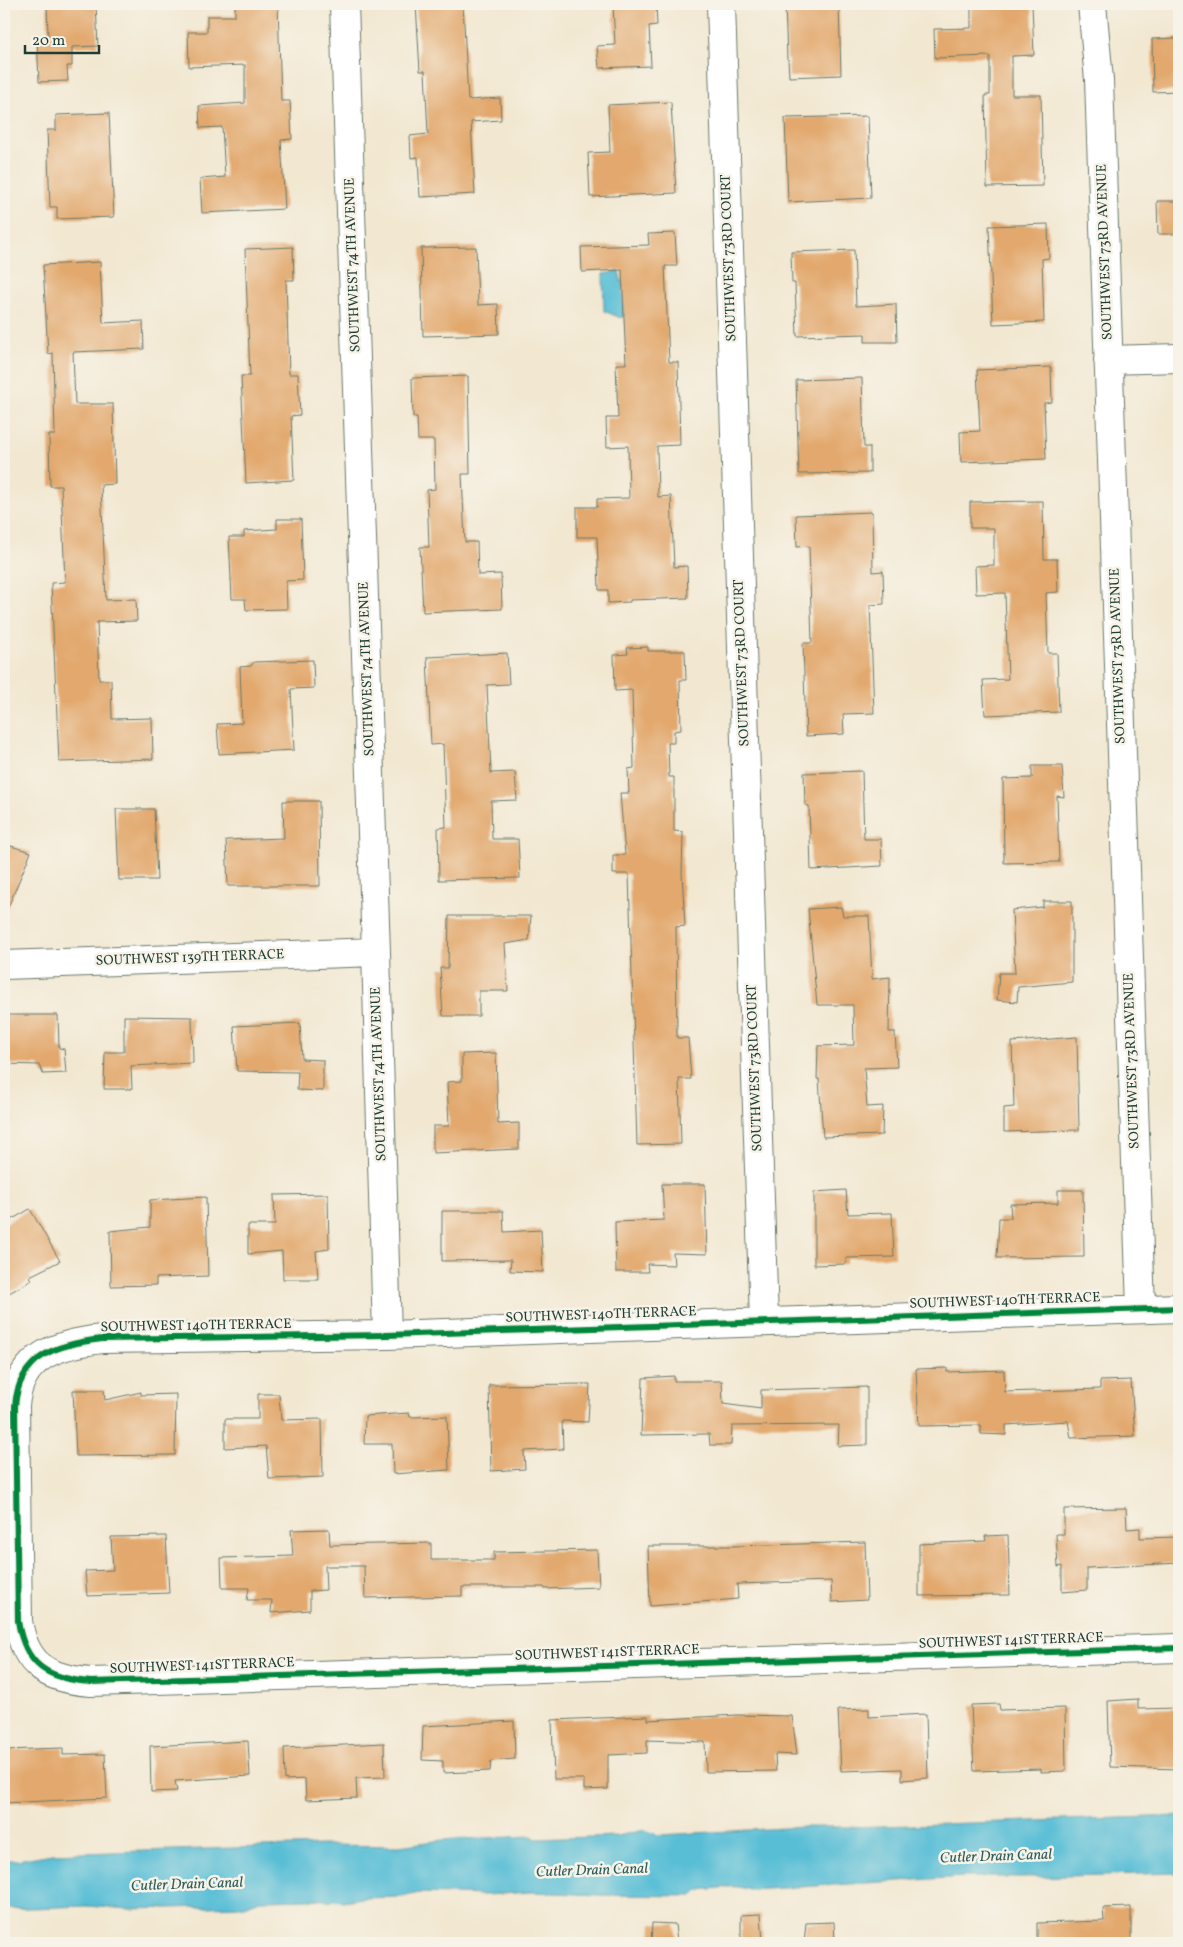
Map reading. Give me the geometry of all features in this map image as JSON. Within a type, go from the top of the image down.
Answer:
[{"type":"street","name":"SOUTHWEST 74TH AVENUE","points":[[344,4],[376,952],[386,1335]]},
{"type":"street","name":"SOUTHWEST 73RD COURT","points":[[721,4],[764,1322]]},
{"type":"street","name":"SOUTHWEST 73RD AVENUE","points":[[1092,4],[1099,80],[1141,1309]]},
{"type":"street","points":[[1108,360],[1179,358]]},
{"type":"street","name":"SOUTHWEST 139TH TERRACE","points":[[4,965],[376,952]]},
{"type":"street","name":"SOUTHWEST 140TH TERRACE","points":[[10,1534],[16,1398],[22,1377],[29,1367],[57,1348],[102,1339],[386,1335],[1179,1308]]},
{"type":"street","name":"SOUTHWEST 141ST TERRACE","points":[[10,1534],[18,1622],[24,1648],[38,1666],[48,1673],[73,1680],[91,1682],[1179,1648]]},
{"type":"water","points":[[619,271],[624,292],[623,316],[621,318],[604,311],[603,274]]},
{"type":"water","name":"Cutler Drain Canal","points":[[1179,1816],[1179,1873],[964,1877],[750,1890],[732,1887],[702,1890],[693,1896],[531,1892],[487,1895],[419,1893],[402,1897],[362,1898],[343,1901],[310,1899],[260,1900],[244,1906],[130,1909],[86,1906],[4,1909],[4,1860],[18,1860],[52,1854],[323,1845],[399,1846],[442,1840],[532,1836],[536,1839],[617,1836],[645,1830],[659,1835],[802,1827]]},
{"type":"building","points":[[47,4],[96,4],[98,46],[72,47],[72,66],[67,66],[68,81],[39,82],[37,37],[48,37]]},
{"type":"building","points":[[235,4],[278,4],[281,101],[290,101],[292,139],[281,140],[285,209],[202,213],[200,179],[225,177],[222,127],[200,128],[199,106],[245,103],[245,65],[189,67],[188,32],[207,32],[207,16],[235,16]]},
{"type":"building","points":[[416,4],[463,4],[468,100],[500,98],[501,120],[471,122],[475,194],[420,197],[418,157],[411,158],[410,136],[428,134],[425,71],[420,71]]},
{"type":"building","points":[[613,4],[656,4],[657,25],[649,26],[651,66],[599,68],[597,46],[615,45]]},
{"type":"building","points":[[785,4],[839,4],[841,75],[789,77]]},
{"type":"building","points":[[971,4],[1032,4],[1034,55],[1012,56],[1012,95],[1041,95],[1043,186],[987,187],[985,95],[990,95],[990,56],[935,58],[934,29],[971,28]]},
{"type":"building","points":[[1179,38],[1179,91],[1153,92],[1152,39]]},
{"type":"building","points":[[671,102],[676,193],[590,197],[588,153],[610,152],[608,105]]},
{"type":"building","points":[[109,113],[114,217],[57,219],[57,207],[50,207],[47,130],[56,130],[56,115]]},
{"type":"building","points":[[868,116],[871,198],[788,202],[785,118]]},
{"type":"building","points":[[1157,201],[1179,201],[1179,234],[1158,234]]},
{"type":"building","points":[[1048,224],[1049,258],[1042,259],[1044,322],[993,324],[989,226]]},
{"type":"building","points":[[675,233],[677,266],[665,266],[669,362],[678,362],[680,445],[657,446],[658,497],[671,496],[674,567],[687,566],[688,598],[630,600],[630,602],[608,603],[608,590],[599,590],[597,537],[577,537],[577,507],[597,507],[597,499],[629,498],[628,446],[607,447],[606,418],[618,418],[616,364],[626,364],[622,270],[582,272],[581,247],[649,245],[648,234]]},
{"type":"building","points":[[293,247],[294,280],[286,280],[289,374],[298,374],[300,415],[291,416],[294,480],[246,483],[241,376],[250,376],[245,249]]},
{"type":"building","points":[[476,247],[478,305],[498,304],[499,334],[423,336],[421,248]]},
{"type":"building","points":[[854,250],[856,306],[896,304],[897,342],[865,342],[865,334],[797,336],[795,283],[792,283],[791,252]]},
{"type":"building","points":[[100,262],[103,323],[143,321],[144,349],[73,352],[75,404],[113,404],[115,484],[101,485],[106,600],[136,599],[137,621],[97,622],[99,680],[111,680],[112,719],[152,718],[153,759],[59,762],[51,583],[65,582],[61,486],[50,486],[49,435],[55,435],[53,353],[48,354],[43,265]]},
{"type":"building","points":[[1051,367],[1052,402],[1044,403],[1046,459],[961,462],[960,432],[980,431],[977,370]]},
{"type":"building","points":[[468,376],[470,474],[462,474],[465,542],[477,542],[478,575],[501,574],[502,609],[423,612],[420,547],[429,547],[427,490],[435,489],[434,440],[418,440],[417,417],[413,417],[412,378]]},
{"type":"building","points":[[862,378],[864,447],[870,447],[870,473],[799,474],[796,380]]},
{"type":"building","points":[[1043,501],[1044,559],[1057,559],[1058,592],[1046,593],[1048,653],[1057,653],[1059,712],[985,715],[983,680],[1008,679],[1005,593],[976,594],[975,566],[994,565],[994,528],[970,528],[970,502]]},
{"type":"building","points":[[872,512],[873,572],[883,571],[884,604],[870,605],[874,713],[843,714],[844,734],[806,736],[803,643],[812,643],[809,546],[797,547],[796,515]]},
{"type":"building","points":[[277,519],[301,519],[303,580],[286,581],[287,609],[246,610],[245,599],[232,599],[229,537],[244,537],[244,531],[277,529]]},
{"type":"building","points":[[648,647],[648,651],[685,651],[686,680],[680,680],[681,730],[674,731],[674,743],[668,743],[669,777],[674,777],[674,831],[683,832],[682,873],[685,926],[676,927],[677,1038],[688,1038],[691,1079],[679,1079],[681,1144],[637,1145],[629,874],[613,874],[613,855],[625,855],[620,793],[629,793],[628,769],[634,768],[632,690],[615,691],[614,655],[628,654],[627,648]]},
{"type":"building","points":[[507,653],[509,684],[487,685],[491,773],[515,772],[517,800],[491,801],[492,839],[518,839],[520,878],[439,880],[438,828],[446,827],[443,744],[431,745],[427,657]]},
{"type":"building","points":[[313,660],[314,688],[291,689],[294,750],[219,754],[217,724],[242,723],[240,667],[251,666],[254,662]]},
{"type":"building","points":[[1032,766],[1062,766],[1064,797],[1057,796],[1059,862],[1004,863],[1003,779],[1032,778]]},
{"type":"building","points":[[862,771],[864,839],[881,839],[882,866],[811,870],[809,806],[805,805],[804,773]]},
{"type":"building","points":[[283,801],[319,801],[320,886],[228,886],[226,840],[284,838]]},
{"type":"building","points":[[116,809],[154,809],[157,880],[119,880]]},
{"type":"building","points":[[4,844],[31,852],[4,917]]},
{"type":"building","points":[[1043,901],[1072,901],[1072,982],[1018,987],[1017,1002],[997,1000],[999,973],[1015,973],[1012,910],[1043,907]]},
{"type":"building","points":[[841,907],[843,916],[869,916],[872,979],[890,977],[889,1032],[895,1032],[897,1067],[864,1068],[867,1107],[883,1106],[882,1135],[823,1137],[819,1079],[817,1079],[818,1046],[854,1045],[853,1005],[817,1005],[808,909]]},
{"type":"building","points":[[449,916],[531,916],[529,940],[505,944],[508,991],[479,991],[479,1016],[443,1016],[440,968],[448,968]]},
{"type":"building","points":[[4,1015],[58,1015],[59,1048],[64,1049],[66,1073],[43,1074],[39,1065],[4,1064]]},
{"type":"building","points":[[124,1016],[192,1017],[193,1063],[131,1066],[132,1089],[104,1089],[105,1052],[124,1052]]},
{"type":"building","points":[[300,1023],[302,1059],[323,1060],[323,1091],[297,1090],[298,1072],[237,1071],[234,1026]]},
{"type":"building","points":[[1077,1037],[1079,1130],[1004,1132],[1004,1108],[1014,1107],[1012,1042]]},
{"type":"building","points":[[496,1053],[498,1124],[519,1123],[519,1149],[433,1153],[433,1126],[449,1126],[447,1082],[462,1081],[462,1054]]},
{"type":"building","points":[[662,1184],[705,1184],[707,1254],[673,1253],[674,1265],[647,1264],[648,1272],[616,1272],[615,1222],[664,1220]]},
{"type":"building","points":[[846,1190],[848,1214],[892,1213],[894,1257],[846,1258],[846,1264],[814,1265],[814,1192]]},
{"type":"building","points":[[1058,1190],[1083,1190],[1084,1257],[997,1258],[999,1218],[1011,1218],[1010,1204],[1058,1203]]},
{"type":"building","points":[[328,1194],[329,1249],[316,1251],[318,1279],[283,1279],[282,1251],[248,1254],[248,1225],[275,1225],[274,1195]]},
{"type":"building","points":[[206,1197],[208,1276],[156,1278],[156,1285],[111,1286],[110,1231],[150,1227],[150,1200]]},
{"type":"building","points":[[30,1209],[60,1261],[30,1276],[32,1280],[4,1296],[4,1224]]},
{"type":"building","points":[[442,1211],[503,1211],[504,1232],[541,1230],[543,1272],[510,1271],[511,1260],[442,1261]]},
{"type":"building","points":[[947,1368],[947,1372],[1004,1370],[1005,1392],[1100,1389],[1100,1381],[1131,1380],[1135,1436],[1071,1438],[1068,1421],[1006,1425],[1006,1435],[981,1434],[981,1425],[919,1426],[916,1369]]},
{"type":"building","points":[[674,1376],[674,1381],[722,1381],[723,1404],[761,1409],[761,1390],[867,1387],[867,1445],[838,1446],[839,1425],[732,1426],[731,1445],[710,1445],[709,1434],[641,1435],[643,1378]]},
{"type":"building","points":[[590,1384],[588,1422],[562,1421],[563,1449],[524,1451],[525,1469],[491,1471],[489,1385]]},
{"type":"building","points":[[73,1390],[104,1390],[105,1400],[141,1392],[141,1395],[176,1394],[175,1455],[76,1456]]},
{"type":"building","points":[[258,1394],[279,1394],[281,1420],[322,1419],[323,1477],[269,1479],[266,1446],[225,1448],[225,1419],[258,1419]]},
{"type":"building","points":[[409,1413],[410,1417],[447,1416],[449,1470],[393,1474],[392,1444],[364,1444],[365,1416]]},
{"type":"building","points":[[1126,1508],[1127,1529],[1140,1528],[1140,1538],[1179,1537],[1179,1563],[1087,1568],[1087,1590],[1062,1592],[1062,1566],[1058,1567],[1056,1534],[1064,1534],[1064,1509]]},
{"type":"building","points":[[329,1529],[330,1545],[431,1543],[431,1560],[494,1560],[494,1552],[597,1550],[599,1587],[545,1589],[544,1587],[462,1587],[462,1596],[365,1598],[364,1566],[325,1566],[326,1590],[310,1591],[310,1610],[271,1613],[272,1600],[247,1600],[249,1588],[222,1588],[221,1558],[293,1556],[291,1530]]},
{"type":"building","points":[[1008,1535],[1010,1595],[919,1596],[919,1544],[986,1541],[985,1536]]},
{"type":"building","points":[[166,1536],[169,1593],[87,1596],[85,1571],[113,1570],[111,1537]]},
{"type":"building","points":[[865,1542],[867,1600],[832,1602],[831,1581],[737,1584],[738,1599],[650,1606],[648,1546],[735,1546]]},
{"type":"building","points":[[1138,1699],[1138,1709],[1179,1708],[1179,1769],[1110,1767],[1108,1701]]},
{"type":"building","points":[[999,1704],[1000,1710],[1065,1708],[1066,1771],[1041,1772],[1041,1769],[974,1771],[971,1705]]},
{"type":"building","points":[[869,1709],[869,1717],[926,1714],[928,1778],[902,1780],[902,1769],[841,1771],[838,1710]]},
{"type":"building","points":[[737,1715],[792,1716],[797,1755],[775,1754],[776,1771],[706,1772],[705,1742],[647,1740],[647,1753],[608,1755],[608,1789],[584,1790],[584,1779],[554,1779],[552,1720],[648,1716],[648,1720]]},
{"type":"building","points":[[514,1721],[515,1759],[491,1761],[490,1771],[443,1773],[443,1761],[422,1760],[423,1726]]},
{"type":"building","points":[[248,1741],[250,1776],[175,1781],[177,1791],[151,1792],[150,1746]]},
{"type":"building","points":[[384,1743],[385,1777],[356,1778],[357,1798],[306,1800],[305,1779],[285,1780],[284,1748]]},
{"type":"building","points":[[63,1748],[63,1755],[105,1754],[107,1798],[4,1803],[4,1750]]},
{"type":"building","points":[[1131,1907],[1131,1943],[1037,1943],[1037,1923],[1104,1921],[1103,1908]]},
{"type":"building","points":[[761,1914],[763,1943],[741,1943],[741,1915]]},
{"type":"building","points":[[834,1922],[835,1943],[804,1943],[806,1923]]},
{"type":"building","points":[[652,1923],[675,1924],[677,1943],[651,1943]]},
{"type":"cycle path","points":[[1179,1308],[387,1335],[102,1339],[70,1344],[44,1355],[24,1375],[18,1389],[15,1406],[18,1621],[26,1649],[33,1659],[41,1667],[62,1678],[91,1682],[1179,1648]]}]
